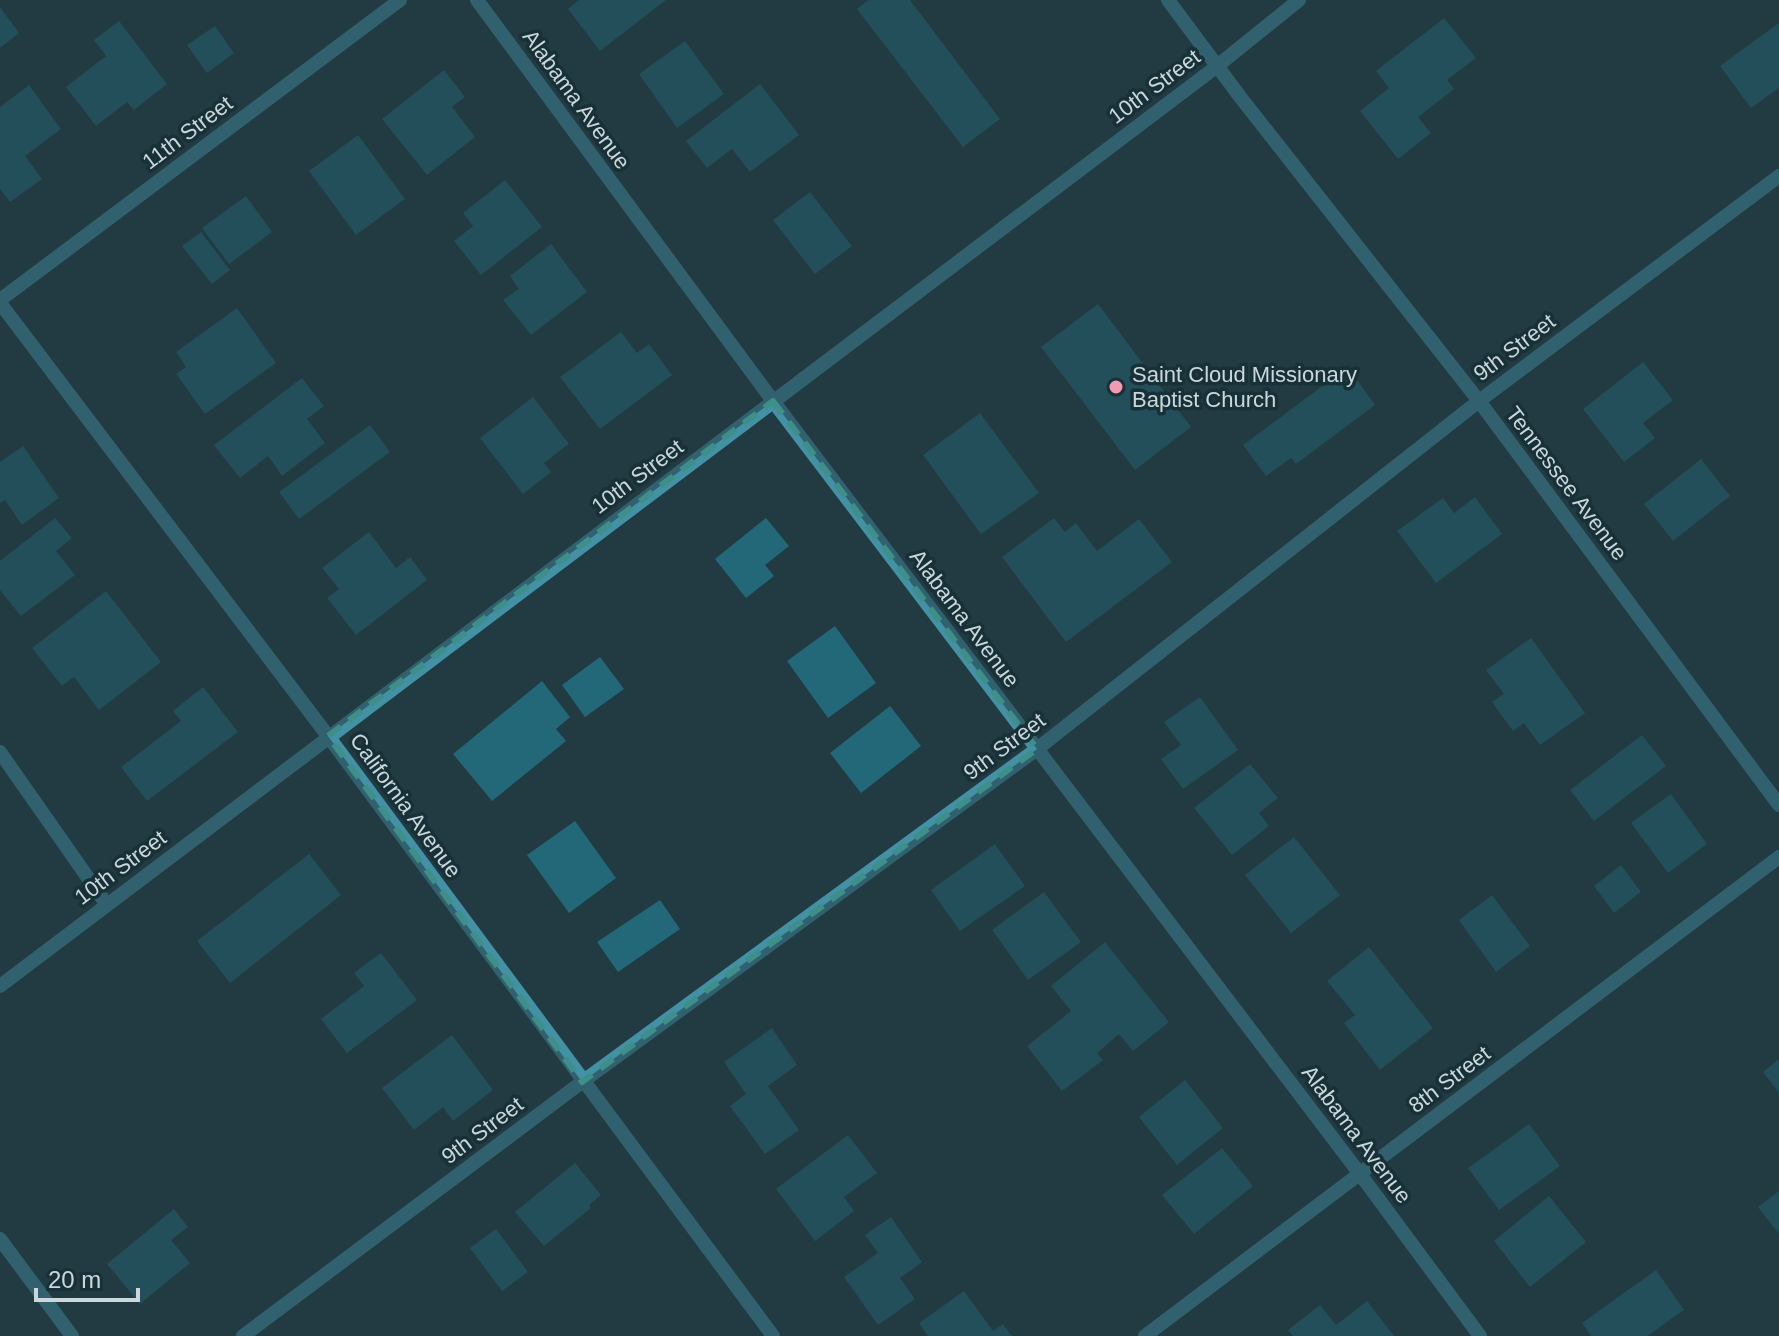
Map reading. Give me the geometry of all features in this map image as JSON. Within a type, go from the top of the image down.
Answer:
[{"type":"street","name":"11th Street","points":[[0,302],[400,0]]},
{"type":"street","name":"Alabama Avenue","points":[[477,0],[773,401],[1480,1336]]},
{"type":"street","name":"Tennessee Avenue","points":[[1168,0],[1216,67],[1479,401],[1779,805]]},
{"type":"street","name":"10th Street","points":[[0,986],[1216,67],[1299,0]]},
{"type":"street","name":"9th Street","points":[[243,1336],[582,1082],[1037,749],[1479,401],[1779,176]]},
{"type":"street","name":"California Avenue","points":[[0,302],[328,736],[773,1336]]},
{"type":"street","points":[[0,752],[107,905]]},
{"type":"street","name":"8th Street","points":[[1145,1336],[1779,857]]},
{"type":"street","points":[[0,1239],[72,1336]]},
{"type":"highlighted area","points":[[773,401],[1037,749],[582,1082],[328,736]]},
{"type":"building","points":[[579,0],[666,0],[600,51],[568,9]]},
{"type":"building","points":[[868,0],[910,0],[1000,119],[963,147],[857,9]]},
{"type":"building","points":[[0,7],[19,33],[0,48]]},
{"type":"building","points":[[1444,18],[1476,58],[1447,80],[1454,89],[1418,117],[1431,133],[1398,159],[1360,111],[1389,88],[1376,71]]},
{"type":"building","points":[[119,21],[167,84],[134,110],[127,102],[96,126],[66,87],[106,56],[94,40]]},
{"type":"building","points":[[1779,23],[1779,88],[1751,108],[1720,66]]},
{"type":"building","points":[[215,26],[234,53],[207,73],[187,45]]},
{"type":"building","points":[[685,41],[724,94],[677,128],[639,74]]},
{"type":"building","points":[[444,70],[465,97],[452,107],[475,137],[427,175],[382,119]]},
{"type":"building","points":[[760,84],[799,135],[750,172],[732,149],[707,168],[686,141]]},
{"type":"building","points":[[29,85],[61,129],[25,156],[42,179],[10,202],[0,189],[0,107]]},
{"type":"building","points":[[358,135],[405,199],[356,235],[309,171]]},
{"type":"building","points":[[505,180],[542,227],[481,275],[454,241],[473,226],[463,213]]},
{"type":"building","points":[[810,192],[852,246],[815,274],[773,220]]},
{"type":"building","points":[[246,196],[272,232],[229,264],[202,228]]},
{"type":"building","points":[[201,232],[230,270],[212,284],[182,246]]},
{"type":"building","points":[[551,244],[587,292],[531,335],[503,300],[519,289],[510,276]]},
{"type":"building","name":"Saint Cloud Missionary Baptist Church","points":[[1098,304],[1191,427],[1135,470],[1041,347]]},
{"type":"building","points":[[237,308],[276,363],[205,414],[176,374],[186,367],[176,352]]},
{"type":"building","points":[[621,332],[637,353],[649,344],[672,375],[600,429],[560,377]]},
{"type":"building","points":[[1643,362],[1673,400],[1643,423],[1655,438],[1624,462],[1583,409]]},
{"type":"building","points":[[1348,367],[1375,405],[1296,464],[1291,458],[1266,476],[1243,445]]},
{"type":"building","points":[[302,378],[324,406],[307,419],[325,443],[282,476],[268,456],[240,478],[214,445]]},
{"type":"building","points":[[533,397],[569,444],[544,463],[551,472],[523,494],[480,438]]},
{"type":"building","points":[[980,413],[1039,493],[981,534],[923,455]]},
{"type":"building","points":[[370,425],[390,452],[299,519],[279,492]]},
{"type":"building","points":[[23,446],[59,498],[22,525],[5,500],[0,503],[0,462]]},
{"type":"building","points":[[1701,459],[1730,496],[1673,541],[1644,504]]},
{"type":"building","points":[[1475,497],[1502,534],[1436,583],[1397,531],[1443,498],[1454,513]]},
{"type":"building","points":[[55,518],[72,538],[56,551],[75,575],[21,616],[0,590],[0,561]]},
{"type":"building","points":[[766,518],[789,546],[765,565],[774,576],[746,598],[715,559]]},
{"type":"building","points":[[1054,518],[1065,532],[1076,523],[1097,551],[1139,519],[1172,562],[1066,642],[1002,557]]},
{"type":"building","points":[[369,532],[396,568],[410,557],[427,580],[356,635],[327,598],[339,589],[322,568]]},
{"type":"building","points":[[106,591],[161,662],[99,710],[74,677],[62,686],[32,648]]},
{"type":"building","points":[[835,626],[876,683],[828,718],[787,661]]},
{"type":"building","points":[[1531,638],[1585,713],[1540,745],[1524,723],[1513,731],[1492,702],[1504,694],[1486,670]]},
{"type":"building","points":[[600,657],[624,689],[585,717],[562,685]]},
{"type":"building","points":[[542,681],[570,717],[556,729],[566,741],[492,801],[453,754]]},
{"type":"building","points":[[203,687],[238,732],[147,801],[121,767],[181,721],[173,711]]},
{"type":"building","points":[[1200,697],[1238,750],[1183,789],[1161,759],[1181,745],[1164,722]]},
{"type":"building","points":[[890,706],[921,746],[861,793],[830,753]]},
{"type":"building","points":[[1642,735],[1666,766],[1594,821],[1570,790]]},
{"type":"building","points":[[1250,764],[1278,798],[1259,813],[1269,826],[1232,855],[1194,808]]},
{"type":"building","points":[[1671,794],[1707,844],[1668,873],[1631,823]]},
{"type":"building","points":[[575,821],[616,878],[569,913],[527,855]]},
{"type":"building","points":[[1294,837],[1340,895],[1291,933],[1245,875]]},
{"type":"building","points":[[995,844],[1025,886],[960,931],[931,890]]},
{"type":"building","points":[[309,854],[341,895],[230,983],[197,941]]},
{"type":"building","points":[[1621,865],[1641,892],[1614,913],[1594,886]]},
{"type":"building","points":[[1044,892],[1081,942],[1028,980],[992,930]]},
{"type":"building","points":[[1492,895],[1530,946],[1496,972],[1459,920]]},
{"type":"building","points":[[660,900],[680,929],[618,972],[597,942]]},
{"type":"building","points":[[1105,942],[1169,1022],[1133,1051],[1119,1034],[1097,1053],[1103,1060],[1062,1091],[1027,1046],[1071,1011],[1051,986]]},
{"type":"building","points":[[1369,947],[1433,1028],[1380,1070],[1344,1023],[1355,1015],[1327,981]]},
{"type":"building","points":[[381,953],[417,1000],[347,1053],[321,1019],[364,986],[354,973]]},
{"type":"building","points":[[772,1028],[797,1065],[768,1086],[799,1130],[765,1154],[730,1106],[746,1094],[724,1062]]},
{"type":"building","points":[[452,1035],[493,1090],[453,1121],[443,1107],[414,1130],[382,1088]]},
{"type":"building","points":[[1779,1059],[1779,1093],[1763,1072]]},
{"type":"building","points":[[1185,1080],[1223,1128],[1177,1165],[1139,1117]]},
{"type":"building","points":[[1529,1124],[1560,1166],[1499,1210],[1468,1168]]},
{"type":"building","points":[[848,1135],[877,1173],[844,1197],[854,1211],[815,1241],[776,1189]]},
{"type":"building","points":[[1222,1148],[1253,1186],[1194,1234],[1162,1195]]},
{"type":"building","points":[[575,1163],[601,1195],[589,1205],[591,1208],[544,1246],[515,1212]]},
{"type":"building","points":[[1779,1191],[1779,1234],[1758,1207]]},
{"type":"building","points":[[1549,1196],[1586,1242],[1530,1287],[1494,1241]]},
{"type":"building","points":[[174,1209],[188,1227],[171,1240],[190,1263],[140,1304],[107,1264]]},
{"type":"building","points":[[891,1217],[922,1262],[900,1278],[915,1299],[878,1325],[844,1277],[878,1253],[865,1235]]},
{"type":"building","points":[[496,1229],[528,1272],[502,1291],[470,1248]]},
{"type":"building","points":[[1656,1270],[1684,1310],[1647,1336],[1591,1336],[1582,1323]]},
{"type":"building","points":[[964,1291],[993,1331],[1003,1324],[1012,1336],[928,1336],[919,1323]]},
{"type":"building","points":[[1367,1301],[1394,1336],[1293,1336],[1288,1330],[1320,1305],[1336,1325]]},
{"type":"place","name":"Saint Cloud Missionary Baptist Church","points":[[1116,387]]}]
